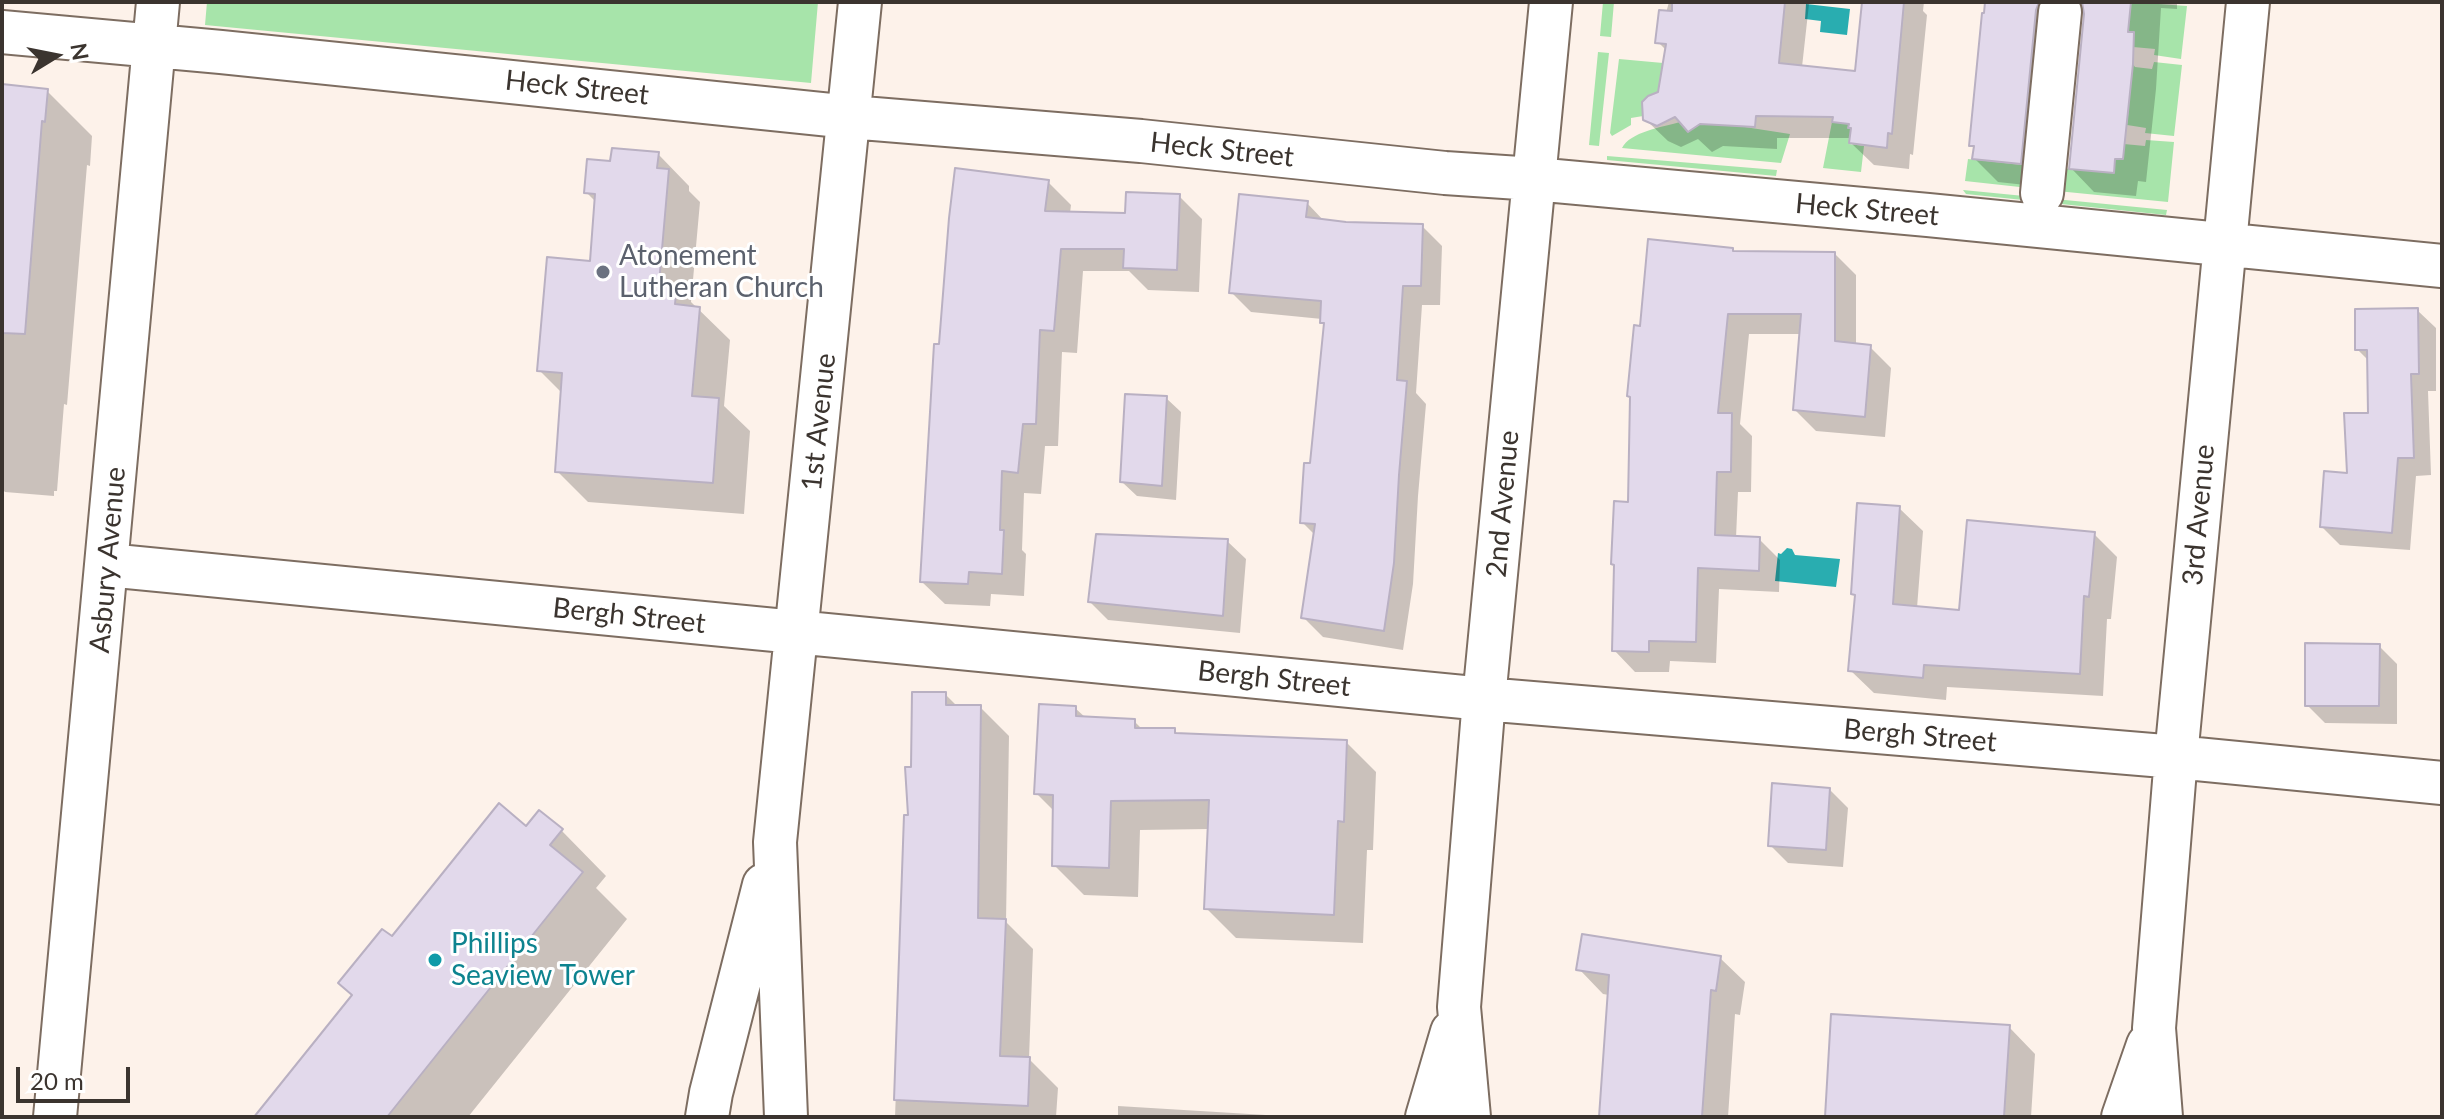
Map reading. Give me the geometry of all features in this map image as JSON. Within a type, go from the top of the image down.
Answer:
[{"type":"street","name":"Asbury Avenue","points":[[55,1117],[158,2]]},
{"type":"street","name":"1st Avenue","points":[[707,1117],[775,842],[860,2]]},
{"type":"street","name":"2nd Avenue","points":[[1469,1117],[1459,1007],[1484,699],[1551,2]]},
{"type":"street","name":"3rd Avenue","points":[[2161,1117],[2154,1028],[2176,757],[2248,2]]},
{"type":"street","points":[[2042,193],[2060,12]]},
{"type":"street","name":"Heck Street","points":[[2,32],[850,117],[1141,141],[1445,173],[2442,266]]},
{"type":"street","name":"Bergh Street","points":[[107,565],[1484,699],[2176,757],[2442,783]]},
{"type":"street","name":"1st Avenue","points":[[775,842],[786,1117]]},
{"type":"street","name":"2nd Avenue","points":[[1427,1117],[1459,1007]]},
{"type":"street","name":"3rd Avenue","points":[[2123,1117],[2154,1028]]},
{"type":"green space","points":[[207,2],[818,2],[811,83],[205,25]]},
{"type":"green space","points":[[1603,2],[1614,2],[1611,37],[1600,36]]},
{"type":"green space","points":[[2131,2],[2187,6],[2181,59],[2154,55],[2155,49],[2133,47],[2134,32],[2128,32]]},
{"type":"green space","points":[[1598,52],[1609,53],[1599,146],[1589,145]]},
{"type":"green space","points":[[1619,59],[1663,63],[1659,96],[1652,95],[1646,99],[1642,103],[1643,116],[1631,118],[1631,125],[1612,136],[1610,133]]},
{"type":"green space","points":[[2154,62],[2182,65],[2174,136],[2145,133],[2146,128],[2127,125],[2129,108],[2122,107],[2133,64],[2152,69]]},
{"type":"green space","points":[[1706,121],[1790,134],[1781,163],[1622,148],[1626,142],[1647,131],[1680,122],[1685,127],[1694,128]]},
{"type":"green space","points":[[1832,122],[1849,124],[1849,144],[1864,146],[1861,172],[1823,168]]},
{"type":"green space","points":[[2146,140],[2174,142],[2168,202],[2047,190],[2049,167],[2113,173],[2115,159],[2123,159],[2124,144],[2145,146]]},
{"type":"green space","points":[[1607,156],[1777,170],[1776,176],[1607,160]]},
{"type":"green space","points":[[1968,159],[2040,167],[2038,189],[1965,181]]},
{"type":"green space","points":[[1963,190],[2167,210],[2166,215],[1966,194]]},
{"type":"water","points":[[1806,4],[1850,9],[1847,35],[1820,32],[1821,21],[1805,19]]},
{"type":"water","points":[[1792,549],[1795,555],[1840,559],[1836,587],[1775,581],[1778,553]]},
{"type":"building","points":[[1672,2],[1785,2],[1779,63],[1855,71],[1862,2],[1904,2],[1892,134],[1888,133],[1887,148],[1849,143],[1849,124],[1832,122],[1833,117],[1756,116],[1755,127],[1700,124],[1688,132],[1675,117],[1657,126],[1643,120],[1642,102],[1658,92],[1666,44],[1655,43],[1659,10],[1672,11]]},
{"type":"building","points":[[1985,2],[2039,2],[2021,164],[1972,159],[1974,146],[1969,146]]},
{"type":"building","points":[[2082,2],[2131,2],[2128,32],[2134,32],[2133,64],[2123,159],[2115,159],[2114,173],[2069,169],[2084,14]]},
{"type":"building","points":[[2,84],[48,89],[45,122],[42,121],[25,334],[2,333]]},
{"type":"building","name":"Atonement Lutheran Church","points":[[612,148],[659,152],[657,168],[669,169],[659,284],[677,285],[675,304],[700,307],[692,396],[719,398],[713,483],[555,472],[562,373],[537,371],[547,257],[590,261],[595,194],[584,193],[587,159],[610,161]]},
{"type":"building","points":[[955,168],[1049,180],[1045,211],[1125,213],[1126,192],[1180,194],[1177,270],[1123,268],[1124,249],[1061,249],[1054,331],[1040,330],[1036,424],[1023,424],[1018,473],[1002,471],[1002,574],[969,572],[968,584],[920,582],[934,344],[939,344]]},
{"type":"building","points":[[1239,194],[1308,201],[1306,217],[1346,222],[1423,224],[1421,286],[1403,286],[1397,380],[1407,381],[1394,563],[1384,631],[1301,618],[1315,524],[1300,523],[1304,463],[1310,463],[1324,323],[1320,323],[1321,301],[1229,293]]},
{"type":"building","points":[[1648,239],[1733,248],[1733,251],[1835,252],[1835,341],[1871,345],[1865,417],[1793,410],[1801,314],[1728,314],[1718,413],[1732,413],[1731,472],[1717,472],[1715,535],[1760,537],[1759,571],[1698,568],[1696,642],[1649,641],[1649,652],[1612,651],[1614,501],[1628,502],[1630,397],[1627,396],[1634,325],[1640,326]]},
{"type":"building","points":[[2418,308],[2419,374],[2411,374],[2414,458],[2398,458],[2392,533],[2320,527],[2324,471],[2347,473],[2344,413],[2368,413],[2367,350],[2355,350],[2355,309]]},
{"type":"building","points":[[1125,394],[1167,396],[1162,486],[1120,482]]},
{"type":"building","points":[[1857,503],[1900,506],[1893,604],[1959,610],[1967,520],[2095,532],[2089,597],[2084,596],[2080,674],[1924,665],[1923,678],[1848,671],[1855,595],[1851,594]]},
{"type":"building","points":[[1096,534],[1228,539],[1223,616],[1088,602]]},
{"type":"building","points":[[2305,643],[2380,644],[2379,706],[2305,706]]},
{"type":"building","points":[[912,692],[946,692],[946,705],[981,705],[978,918],[1006,919],[1000,1056],[1030,1057],[1028,1106],[894,1100],[904,815],[908,815],[905,767],[911,767]]},
{"type":"building","points":[[1039,704],[1076,706],[1076,716],[1135,719],[1135,728],[1175,728],[1175,733],[1347,740],[1344,822],[1338,821],[1334,915],[1204,909],[1209,800],[1111,801],[1109,868],[1052,866],[1053,795],[1034,794]]},
{"type":"building","points":[[1772,783],[1830,788],[1826,850],[1768,846]]},
{"type":"building","name":"Phillips Seaview Tower","points":[[499,803],[526,826],[539,810],[563,829],[550,845],[583,872],[387,1117],[254,1117],[352,995],[338,983],[382,929],[392,936]]},
{"type":"building","points":[[1582,934],[1721,956],[1716,991],[1711,990],[1702,1117],[1599,1117],[1609,975],[1576,970]]},
{"type":"building","points":[[1831,1014],[2010,1025],[2004,1117],[1825,1117]]},
{"type":"place","name":"Atonement Lutheran Church","points":[[603,272]]},
{"type":"place","name":"Phillips Seaview Tower","points":[[435,960]]}]
